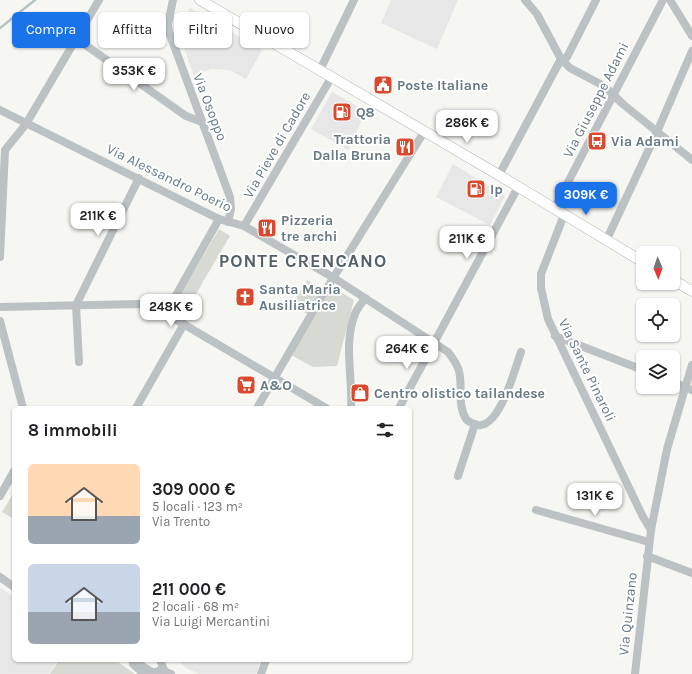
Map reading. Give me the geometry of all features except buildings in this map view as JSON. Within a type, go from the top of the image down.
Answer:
[{"type":"main road","points":[[200,0],[499,175],[636,258]]},
{"type":"main road","points":[[680,284],[692,291]]},
{"type":"street","points":[[90,15],[98,0]]},
{"type":"street","name":"Via Osoppo","points":[[173,0],[168,24],[169,32],[230,196],[228,222]]},
{"type":"street","points":[[320,70],[354,0]]},
{"type":"street","points":[[525,0],[537,14],[561,59],[570,68],[604,86],[613,96],[692,160]]},
{"type":"street","points":[[499,175],[561,59],[567,57],[596,0]]},
{"type":"street","points":[[670,0],[692,36]]},
{"type":"street","name":"Via Giuseppe Adami","points":[[554,209],[661,1]]},
{"type":"street","points":[[0,256],[6,150],[26,124],[72,48]]},
{"type":"street","points":[[90,48],[186,116],[202,122]]},
{"type":"street","points":[[606,241],[657,132],[692,51]]},
{"type":"street","name":"Via Pieve di Cadore","points":[[244,226],[331,78]]},
{"type":"street","name":"Via Alessandro Poerio","points":[[0,110],[219,219],[244,226],[334,278],[433,342],[448,352],[455,362],[459,370],[462,406],[466,419],[475,424]]},
{"type":"street","points":[[258,406],[334,278],[424,132]]},
{"type":"street","points":[[79,362],[76,305],[138,178]]},
{"type":"street","points":[[400,406],[433,342],[518,187]]},
{"type":"street","name":"Via Sante Pinaroli","points":[[564,215],[542,274],[542,297],[548,319],[651,530]]},
{"type":"street","points":[[166,313],[219,219]]},
{"type":"street","points":[[351,406],[352,388],[348,343],[355,313],[365,298]]},
{"type":"street","points":[[0,307],[151,305],[323,406]]},
{"type":"street","points":[[0,320],[22,406]]},
{"type":"street","points":[[137,406],[184,324]]},
{"type":"street","points":[[555,336],[636,367]]},
{"type":"street","points":[[458,476],[475,424],[487,423],[498,411],[505,398],[521,352]]},
{"type":"street","name":"Via Quinzano","points":[[635,674],[651,530],[667,449],[688,389],[692,365]]},
{"type":"street","points":[[0,496],[12,475]]},
{"type":"street","points":[[536,510],[649,542]]},
{"type":"street","name":"Via Quinzano","points":[[647,556],[692,573]]},
{"type":"street","points":[[0,577],[12,586]]},
{"type":"street","points":[[134,662],[144,674]]},
{"type":"street","points":[[135,662],[159,672],[160,662]]},
{"type":"street","points":[[261,674],[265,662]]},
{"type":"shaded area","points":[[391,0],[458,0],[437,49],[381,23]]},
{"type":"shaded area","points":[[190,8],[197,12],[188,12]]},
{"type":"shaded area","points":[[232,32],[240,37],[240,48],[259,48],[262,50],[246,79],[230,70],[211,69],[194,76],[184,48],[232,48]]},
{"type":"shaded area","points":[[332,92],[366,111],[348,150],[311,129]]},
{"type":"shaded area","points":[[453,164],[505,196],[490,225],[436,197]]},
{"type":"shaded area","points":[[219,229],[230,236],[184,314],[173,308]]},
{"type":"shaded area","points":[[307,280],[322,289],[307,314],[292,305]]},
{"type":"shaded area","points":[[331,287],[354,300],[337,366],[313,367],[291,355]]},
{"type":"shaded area","points":[[12,495],[12,518],[2,512]]},
{"type":"shaded area","points":[[0,588],[12,596],[12,662],[57,662],[49,674],[0,674]]},
{"type":"shaded area","points":[[58,662],[118,662],[135,674],[50,674]]},
{"type":"shaded area","points":[[180,662],[260,662],[256,674],[199,674],[186,668]]},
{"type":"waterway","points":[[0,28],[35,0]]},
{"type":"place","name":"Poste Italiane","points":[[383,85]]},
{"type":"place","name":"Q8","points":[[342,112]]},
{"type":"place","name":"Via Adami","points":[[597,141]]},
{"type":"place","name":"Trattoria Dalla Bruna","points":[[405,147]]},
{"type":"place","name":"Ip","points":[[476,189]]},
{"type":"place","name":"Pizzeria tre archi","points":[[267,228]]},
{"type":"place","name":"Santa Maria Ausiliatrice","points":[[245,297]]},
{"type":"place","name":"A&O","points":[[246,385]]},
{"type":"place","name":"Centro olistico tailandese","points":[[360,393]]},
{"type":"district","name":"PONTE CRENCANO","points":[[303,261]]}]
